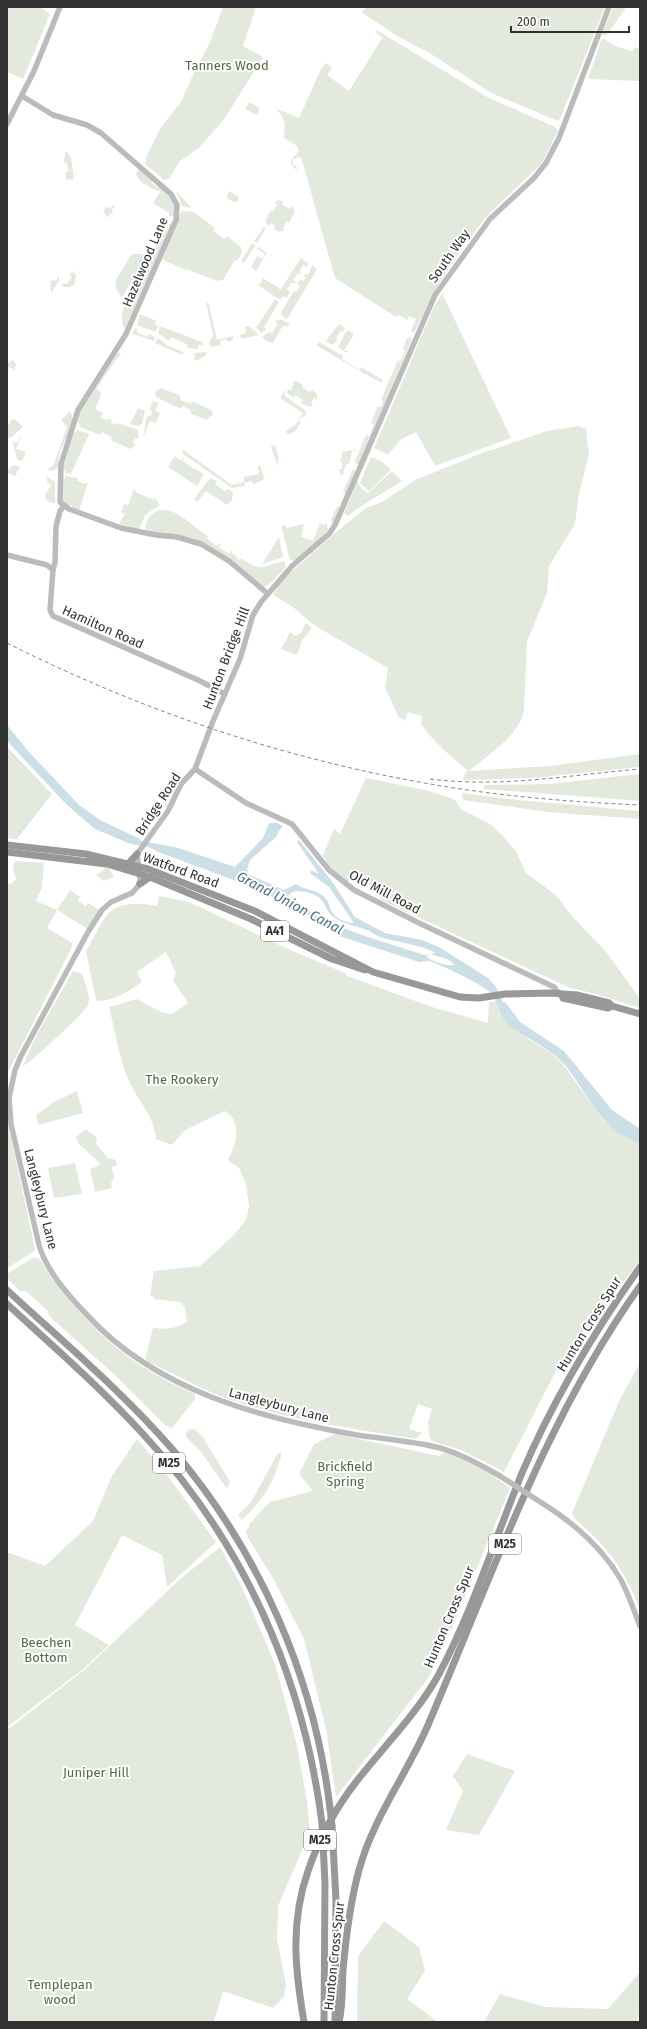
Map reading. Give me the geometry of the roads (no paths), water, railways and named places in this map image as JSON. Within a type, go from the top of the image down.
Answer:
[{"type":"highway","name":"Watford Road","points":[[7,845],[86,854],[128,864],[150,877],[251,919],[332,959],[355,968],[460,997],[486,997],[505,994],[543,994],[561,996]]},
{"type":"highway","points":[[128,864],[139,851]]},
{"type":"highway","name":"Watford Road","points":[[7,852],[107,864],[140,871],[255,911],[373,972]]},
{"type":"highway","points":[[139,885],[150,877]]},
{"type":"highway","name":"A41","points":[[561,996],[577,995],[608,1003],[612,1006],[640,1014]]},
{"type":"highway","name":"Hunton Cross Spur","points":[[304,2022],[297,1985],[295,1936],[303,1888],[318,1844],[340,1803],[415,1710],[437,1676],[452,1646],[522,1473],[549,1414],[601,1324],[640,1267]]},
{"type":"highway","name":"Hunton Cross Spur","points":[[339,2022],[347,1923],[356,1880],[366,1848],[384,1809],[423,1736],[533,1476],[560,1419],[608,1332],[640,1286]]},
{"type":"highway","name":"M25","points":[[7,1290],[110,1385],[151,1426],[201,1486],[237,1538],[274,1608],[296,1661],[318,1738],[330,1808],[336,1886],[335,2022]]},
{"type":"highway","name":"M25","points":[[7,1304],[143,1433],[181,1478],[228,1548],[256,1598],[283,1658],[306,1735],[322,1823],[325,1883],[324,2022]]},
{"type":"street","points":[[7,124],[40,58],[60,7]]},
{"type":"street","name":"South Way","points":[[329,534],[340,516],[416,336],[435,295],[490,219],[534,178],[546,163],[559,138],[609,7]]},
{"type":"street","name":"Hazelwood Lane","points":[[22,96],[53,115],[87,125],[101,133],[172,194],[178,209],[176,220],[126,334],[78,410],[61,464],[59,490],[62,505]]},
{"type":"street","points":[[62,505],[132,531],[177,537],[201,544],[229,561],[267,593]]},
{"type":"street","name":"Hamilton Road","points":[[62,505],[56,526],[54,556],[55,565],[53,570],[50,610],[54,618],[198,680],[225,694]]},
{"type":"street","name":"Hunton Bridge Hill","points":[[195,769],[212,721],[244,649],[253,615],[267,593],[292,566],[329,534]]},
{"type":"street","points":[[7,555],[46,565],[53,570]]},
{"type":"street","name":"Bridge Road","points":[[139,885],[139,851],[168,811],[181,784],[195,769]]},
{"type":"street","name":"Old Mill Road","points":[[195,769],[246,803],[292,824],[323,863],[344,884],[419,923],[554,987],[561,996]]},
{"type":"street","name":"Langleybury Lane","points":[[139,885],[132,892],[111,902],[102,910],[88,931],[21,1056],[12,1082],[9,1098],[11,1124],[39,1245],[46,1262],[76,1302],[109,1337],[132,1356],[180,1383],[223,1402],[275,1418],[441,1449],[468,1459],[500,1476],[576,1526],[609,1562],[621,1581],[640,1626]]},
{"type":"water","name":"Grand Union Canal","points":[[7,725],[29,752],[79,805],[100,820],[138,838],[141,841],[175,847],[235,867],[263,838],[269,823],[277,823],[283,826],[277,834],[278,835],[250,860],[247,870],[250,875],[284,890],[296,884],[303,888],[315,891],[327,900],[334,915],[344,921],[354,923],[329,887],[310,873],[311,870],[319,874],[297,842],[299,840],[331,880],[355,917],[385,933],[422,940],[439,947],[488,978],[496,987],[503,1002],[506,1003],[520,1022],[564,1051],[612,1110],[640,1129],[640,1144],[626,1138],[614,1130],[604,1120],[573,1076],[558,1058],[506,1022],[492,994],[488,990],[462,975],[428,961],[419,962],[339,936],[329,926],[309,915],[298,914],[261,890],[158,852],[149,847],[131,844],[95,829],[67,805],[7,741]],"holes":[[[298,891],[316,895],[321,899],[332,916],[341,922],[367,930],[380,937],[416,946],[436,953],[424,955],[335,925],[303,907],[288,896],[292,892]],[[430,954],[447,959],[455,965],[439,963],[426,956]]]},
{"type":"waterway","points":[[7,748],[51,794],[16,839]]},
{"type":"railway","points":[[7,643],[111,691],[165,712],[219,731],[329,763],[385,776],[467,790],[541,798],[640,805]]},
{"type":"railway","points":[[430,779],[483,782],[535,780],[640,769]]},
{"type":"park label","name":"Tanners Wood","points":[[227,65]]},
{"type":"park label","name":"The Rookery","points":[[182,1079]]},
{"type":"park label","name":"Brickfield Spring","points":[[345,1474]]},
{"type":"park label","name":"Beechen Bottom","points":[[46,1650]]},
{"type":"park label","name":"Juniper Hill","points":[[96,1772]]},
{"type":"park label","name":"Templepan wood","points":[[60,1992]]}]
